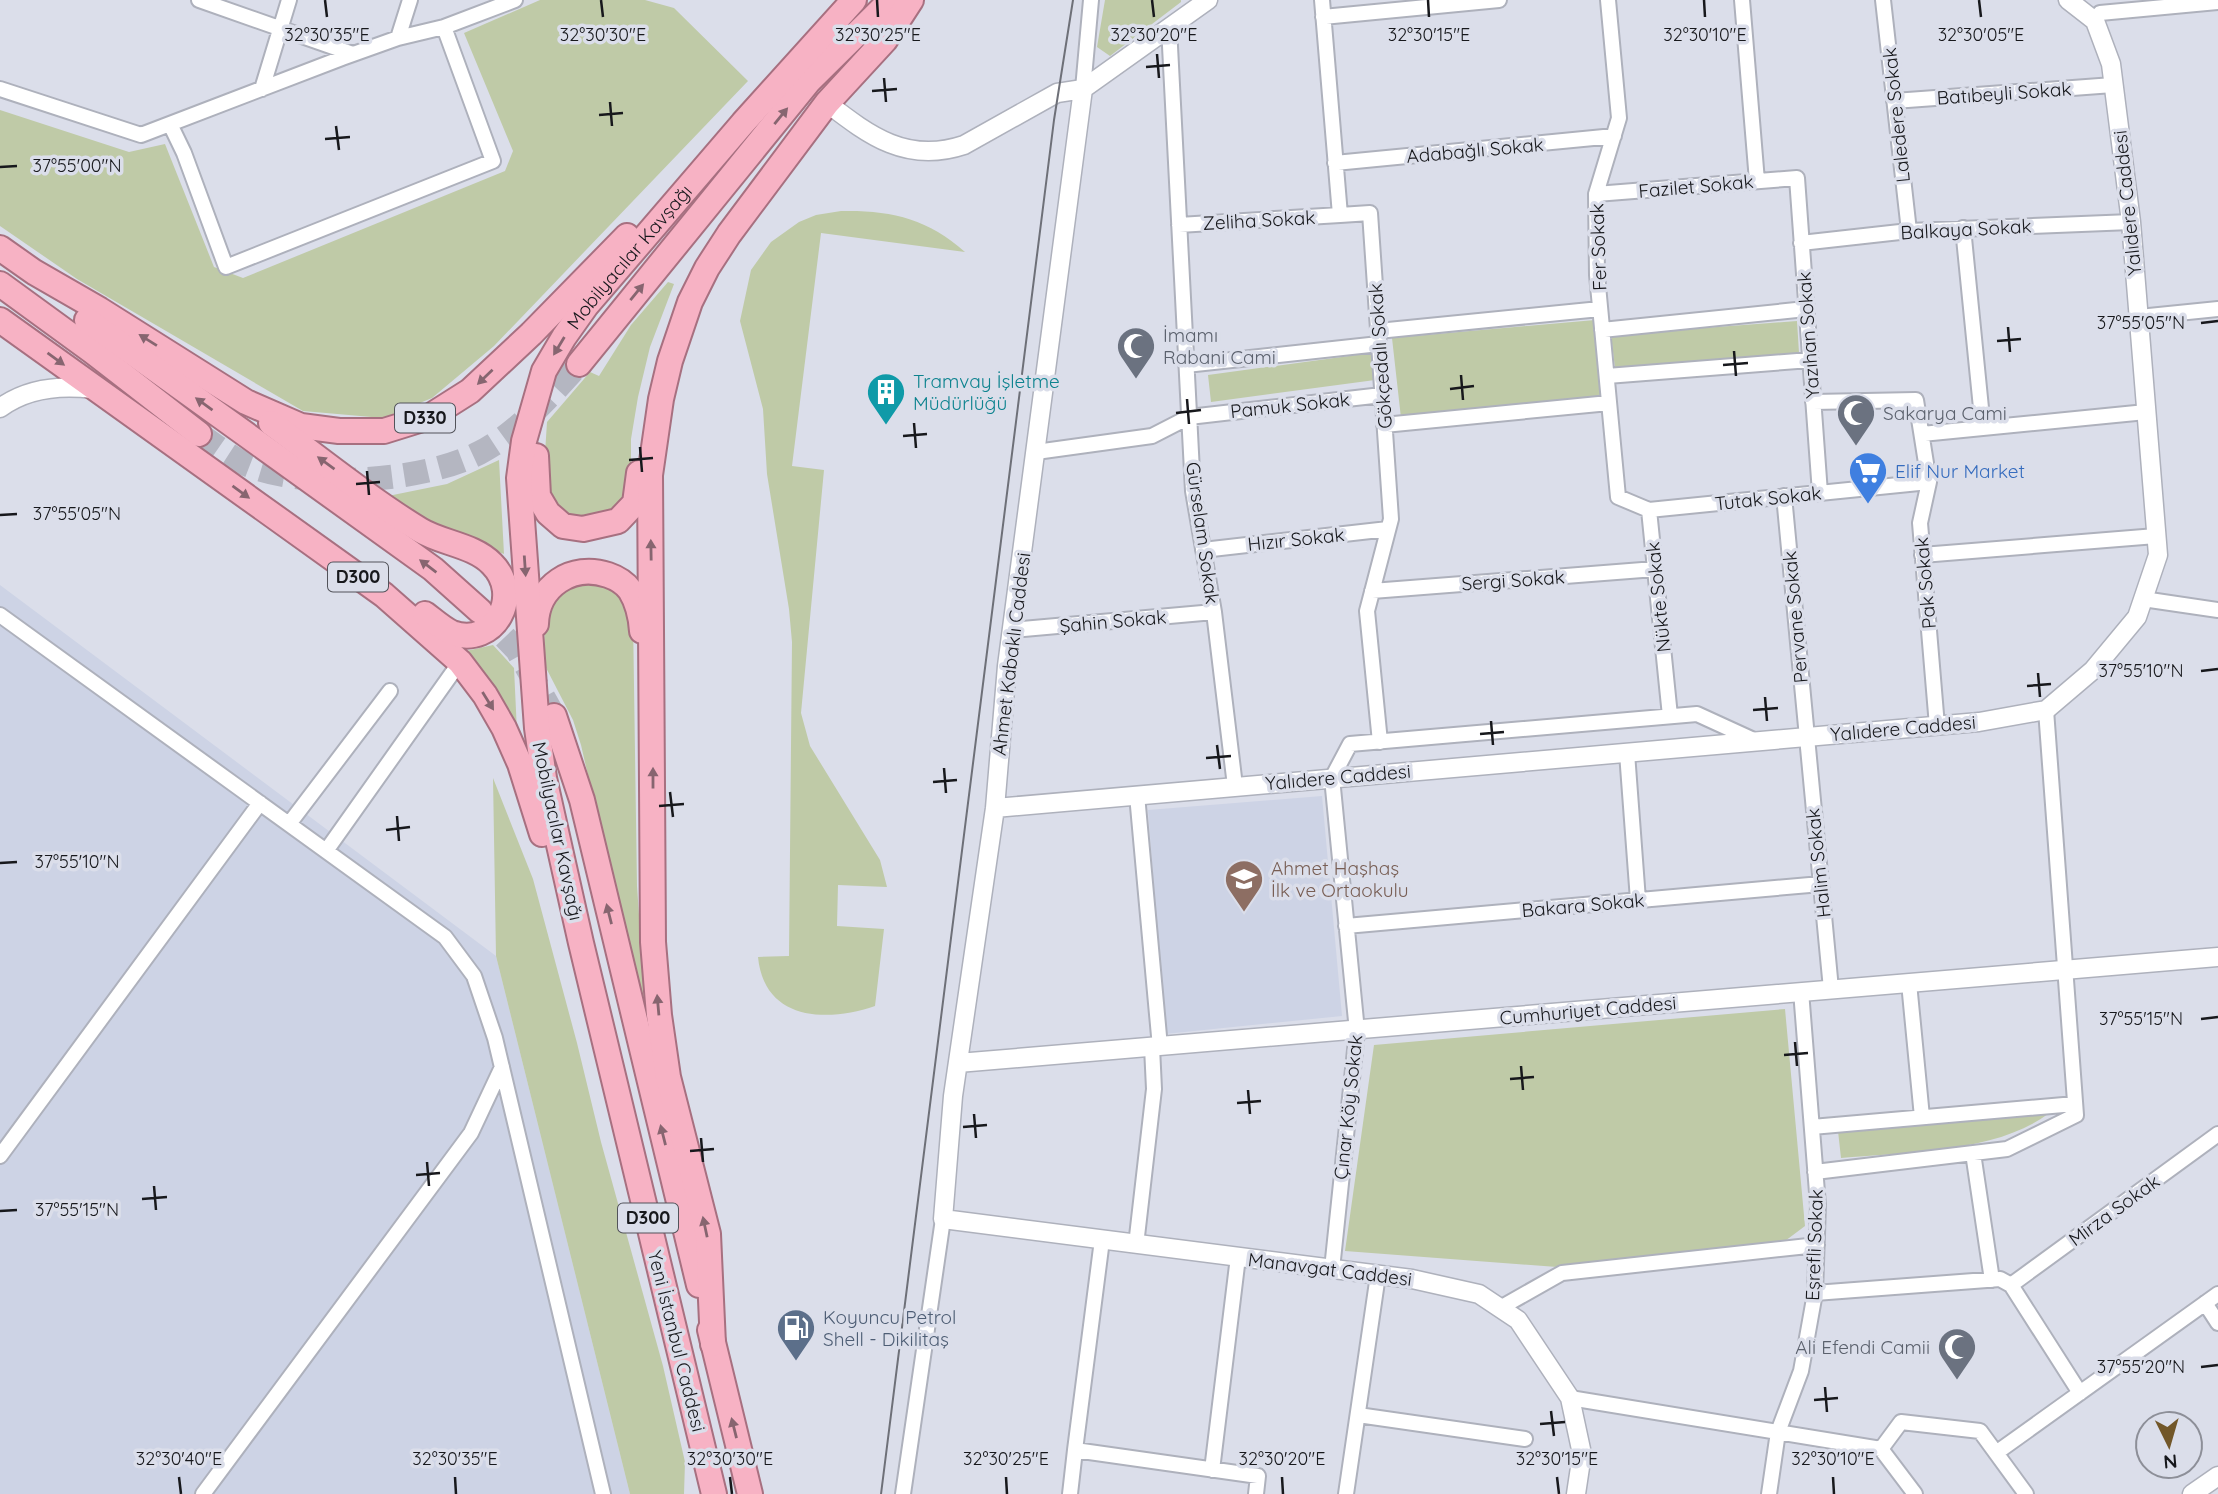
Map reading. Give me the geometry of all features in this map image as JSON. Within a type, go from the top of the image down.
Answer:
[{"type":"highway","name":"D330","points":[[743,123],[853,0]]},
{"type":"highway","name":"Mobilyacılar Kavşağı","points":[[579,364],[808,81],[891,0]]},
{"type":"highway","points":[[713,1344],[708,1234],[668,1077],[653,942],[650,475],[670,361],[706,268],[827,103],[885,40],[911,0]]},
{"type":"highway","name":"Mobilyacılar Kavşağı","points":[[34,272],[246,402],[301,426],[339,431],[384,430],[429,417],[470,391],[531,334],[676,185],[743,123]]},
{"type":"highway","name":"Mobilyacılar Kavşağı","points":[[581,943],[544,778],[534,697],[519,478],[524,441],[544,372],[564,337],[586,306],[743,123]]},
{"type":"highway","name":"D330","points":[[0,248],[34,272]]},
{"type":"highway","name":"D300","points":[[34,272],[83,317],[433,569],[480,611]]},
{"type":"highway","points":[[0,284],[199,434]]},
{"type":"highway","name":"Mobilyacılar Kavşağı","points":[[0,320],[384,595],[460,662],[485,695],[520,764],[562,898],[581,943]]},
{"type":"highway","points":[[194,368],[421,531],[491,562],[503,579],[507,594],[504,610],[496,620],[488,629],[473,635],[452,633],[414,607],[384,595]]},
{"type":"highway","points":[[536,403],[538,496],[548,513],[564,526],[583,529],[618,521],[635,503],[644,438],[662,399]]},
{"type":"highway","points":[[534,697],[536,616],[542,596],[559,579],[579,572],[596,571],[617,578],[629,589],[640,612],[652,715]]},
{"type":"highway","name":"Mobilyacılar Kavşağı","points":[[554,716],[582,800],[713,1344]]},
{"type":"highway","name":"Yeni İstanbul Caddesi","points":[[581,943],[710,1489]]},
{"type":"highway","name":"Yeni İstanbul Caddesi","points":[[713,1344],[750,1494]]},
{"type":"street","points":[[199,0],[354,54]]},
{"type":"street","points":[[262,89],[289,0]]},
{"type":"street","points":[[398,38],[410,0]]},
{"type":"street","points":[[0,89],[141,135],[398,38],[444,27],[515,0]]},
{"type":"street","points":[[1083,89],[1091,0]]},
{"type":"street","points":[[827,103],[888,144],[905,149],[939,150],[964,145],[1057,93],[1083,89],[1208,0]]},
{"type":"street","points":[[1322,0],[1340,215]]},
{"type":"street","points":[[1323,17],[1499,0]]},
{"type":"street","name":"Fer Sokak","points":[[1608,0],[1619,118],[1596,194],[1597,275],[1618,498],[1649,510]]},
{"type":"street","points":[[1742,0],[1757,181]]},
{"type":"street","name":"Laledere Sokak","points":[[1883,0],[1909,230]]},
{"type":"street","points":[[2068,0],[2095,21],[2100,13],[2218,2]]},
{"type":"street","name":"Yalıdere Caddesi","points":[[995,808],[1937,726],[1979,722],[2046,710],[2093,670],[2137,617],[2158,555],[2131,222],[2111,64],[2095,21]]},
{"type":"street","points":[[170,124],[184,153],[226,267],[494,161],[444,27]]},
{"type":"street","name":"Gürselam Sokak","points":[[1169,27],[1193,491],[1214,612],[1235,786]]},
{"type":"street","name":"Batıbeyli Sokak","points":[[1894,101],[2113,85]]},
{"type":"street","name":"Ahmet Kabaklı Caddesi","points":[[943,1219],[958,1063],[995,808],[1012,630],[1083,89]]},
{"type":"street","name":"Adabağlı Sokak","points":[[1335,163],[1614,136]]},
{"type":"street","name":"Fazilet Sokak","points":[[1596,194],[1797,178]]},
{"type":"street","name":"Yazıhan Sokak","points":[[1797,178],[1820,493]]},
{"type":"street","name":"Gökçedalı Sokak","points":[[1340,215],[1370,213],[1391,519],[1367,611],[1380,742]]},
{"type":"street","name":"Zeliha Sokak","points":[[1179,225],[1340,215]]},
{"type":"street","name":"Balkaya Sokak","points":[[1801,243],[1909,230],[2131,222]]},
{"type":"street","points":[[1963,228],[1983,428]]},
{"type":"street","points":[[1186,365],[1600,309]]},
{"type":"street","points":[[1602,330],[1806,309]]},
{"type":"street","points":[[2139,317],[2218,309]]},
{"type":"street","points":[[1607,376],[1810,360]]},
{"type":"street","points":[[0,408],[14,398],[37,391],[70,386],[99,390]]},
{"type":"street","name":"Pamuk Sokak","points":[[1036,452],[1152,436],[1189,416],[1382,395]]},
{"type":"street","name":"Pak Sokak","points":[[1813,402],[1916,400],[1930,482],[1920,523],[1937,726]]},
{"type":"street","points":[[1384,425],[1609,402]]},
{"type":"street","points":[[1922,434],[2146,412]]},
{"type":"street","name":"Tutak Sokak","points":[[1649,510],[1930,482]]},
{"type":"street","name":"Pervane Sokak","points":[[1784,496],[1806,737]]},
{"type":"street","name":"Nükte Sokak","points":[[1649,510],[1670,716]]},
{"type":"street","name":"Hızır Sokak","points":[[1203,550],[1388,529]]},
{"type":"street","points":[[1922,555],[2156,536]]},
{"type":"street","name":"Sergi Sokak","points":[[1372,591],[1655,569]]},
{"type":"street","points":[[2143,599],[2218,610]]},
{"type":"street","name":"Şahin Sokak","points":[[1012,630],[1214,612]]},
{"type":"street","points":[[0,615],[445,937],[474,976],[495,1038],[603,1494]]},
{"type":"street","points":[[326,851],[460,662]]},
{"type":"street","points":[[289,824],[390,691]]},
{"type":"street","points":[[1815,1172],[2007,1149],[2076,1115],[2046,710]]},
{"type":"street","points":[[1332,778],[1350,744],[1670,716],[1697,714],[1756,741]]},
{"type":"street","name":"Halim Sokak","points":[[1806,737],[1831,989]]},
{"type":"street","points":[[1628,753],[1638,900]]},
{"type":"street","name":"Çınar Köy Sokak","points":[[1332,778],[1357,1031],[1332,1269]]},
{"type":"street","points":[[1136,1245],[1154,1089],[1156,1047],[1138,795]]},
{"type":"street","points":[[0,1156],[260,803]]},
{"type":"street","name":"Bakara Sokak","points":[[1346,926],[1821,884]]},
{"type":"street","name":"Cumhuriyet Caddesi","points":[[958,1063],[2218,957]]},
{"type":"street","points":[[1909,983],[1922,1117]]},
{"type":"street","name":"Eşrefli Sokak","points":[[1769,1494],[1778,1432],[1801,1370],[1815,1293],[1818,1205],[1801,992]]},
{"type":"street","points":[[203,1494],[471,1133],[502,1067]]},
{"type":"street","points":[[1812,1126],[2075,1104]]},
{"type":"street","name":"Mirza Sokak","points":[[2011,1285],[2218,1134]]},
{"type":"street","points":[[1973,1153],[1992,1280]]},
{"type":"street","points":[[903,1494],[943,1219]]},
{"type":"street","name":"Manavgat Caddesi","points":[[943,1219],[1412,1279],[1479,1294],[1518,1320],[1570,1398],[1582,1454],[1576,1494]]},
{"type":"street","points":[[1070,1494],[1102,1240]]},
{"type":"street","points":[[1500,1308],[1562,1273],[1817,1245]]},
{"type":"street","points":[[1212,1470],[1238,1257]]},
{"type":"street","points":[[1346,1494],[1378,1275]]},
{"type":"street","points":[[1815,1293],[2000,1279],[2011,1285],[2080,1393]]},
{"type":"street","points":[[1996,1453],[2218,1294]]},
{"type":"street","points":[[2205,1303],[2218,1323]]},
{"type":"street","points":[[1570,1398],[1881,1449],[1915,1494]]},
{"type":"street","points":[[1358,1415],[1525,1438]]},
{"type":"street","points":[[1881,1449],[1900,1422],[1980,1431],[2026,1494]]},
{"type":"street","points":[[1074,1450],[1258,1476],[1256,1494]]},
{"type":"street","points":[[2192,1494],[2218,1476]]},
{"type":"shaded area","points":[[0,585],[496,956],[630,1494],[0,1494]]},
{"type":"shaded area","name":"Ahmet Haşhaş İlk ve Ortaokulu","points":[[1322,796],[1342,1016],[1165,1034],[1148,810]]},
{"type":"green space","points":[[540,0],[645,0],[674,8],[748,81],[494,346],[432,398],[383,418],[303,411],[77,279],[0,226],[0,110],[129,152],[165,144],[214,267],[243,278],[505,171],[513,151],[464,33]]},
{"type":"green space","points":[[1105,0],[1181,2],[1110,56],[1097,47]]},
{"type":"green space","points":[[841,211],[876,212],[907,218],[936,231],[965,252],[821,233],[792,466],[824,470],[801,713],[810,746],[880,860],[887,887],[838,885],[837,926],[884,929],[875,1006],[818,1015],[800,1012],[785,1005],[772,994],[763,978],[758,957],[789,956],[792,642],[767,474],[763,409],[740,321],[751,270],[771,242],[799,222],[816,215]]},
{"type":"green space","points":[[668,282],[674,284],[650,347],[638,397],[631,439],[631,491],[614,513],[571,520],[550,499],[544,469],[547,422],[590,372],[599,376],[631,325]]},
{"type":"green space","points":[[1595,320],[1602,397],[1401,418],[1392,338]]},
{"type":"green space","points":[[1797,321],[1799,353],[1615,368],[1611,335]]},
{"type":"green space","points":[[1371,353],[1375,380],[1211,402],[1208,375]]},
{"type":"green space","points":[[499,460],[504,554],[435,527],[388,496],[447,484]]},
{"type":"green space","points":[[593,582],[620,593],[633,618],[637,886],[647,1031],[581,745],[573,720],[543,662],[545,628],[557,597],[567,586]]},
{"type":"green space","points":[[493,645],[514,668],[517,732],[466,651]]},
{"type":"green space","points":[[493,778],[533,879],[577,1043],[601,1142],[663,1366],[685,1462],[684,1494],[630,1494],[496,956]]},
{"type":"green space","points":[[1785,1009],[1805,1226],[1785,1241],[1557,1267],[1345,1251],[1374,1045]]},
{"type":"green space","points":[[2048,1114],[2027,1127],[1976,1143],[1921,1152],[1841,1158],[1838,1131]]},
{"type":"tunnel","points":[[199,434],[239,461],[293,477],[326,480],[393,477],[454,463],[493,445],[533,413],[579,364]]},
{"type":"tunnel","points":[[480,611],[517,650],[554,716]]},
{"type":"tram line","points":[[881,1494],[1054,120],[1073,0]]},
{"type":"place","name":"İmamı Rabani Cami","points":[[1136,380]]},
{"type":"place","name":"Tramvay İşletme Müdürlüğü","points":[[886,426]]},
{"type":"place","name":"Sakarya Cami","points":[[1856,447]]},
{"type":"place","name":"Elif Nur Market","points":[[1868,505]]},
{"type":"place","name":"Ahmet Haşhaş İlk ve Ortaokulu","points":[[1244,913]]},
{"type":"place","name":"Koyuncu Petrol Shell - Dikilitaş","points":[[796,1362]]},
{"type":"place","name":"Ali Efendi Camii","points":[[1957,1381]]}]
